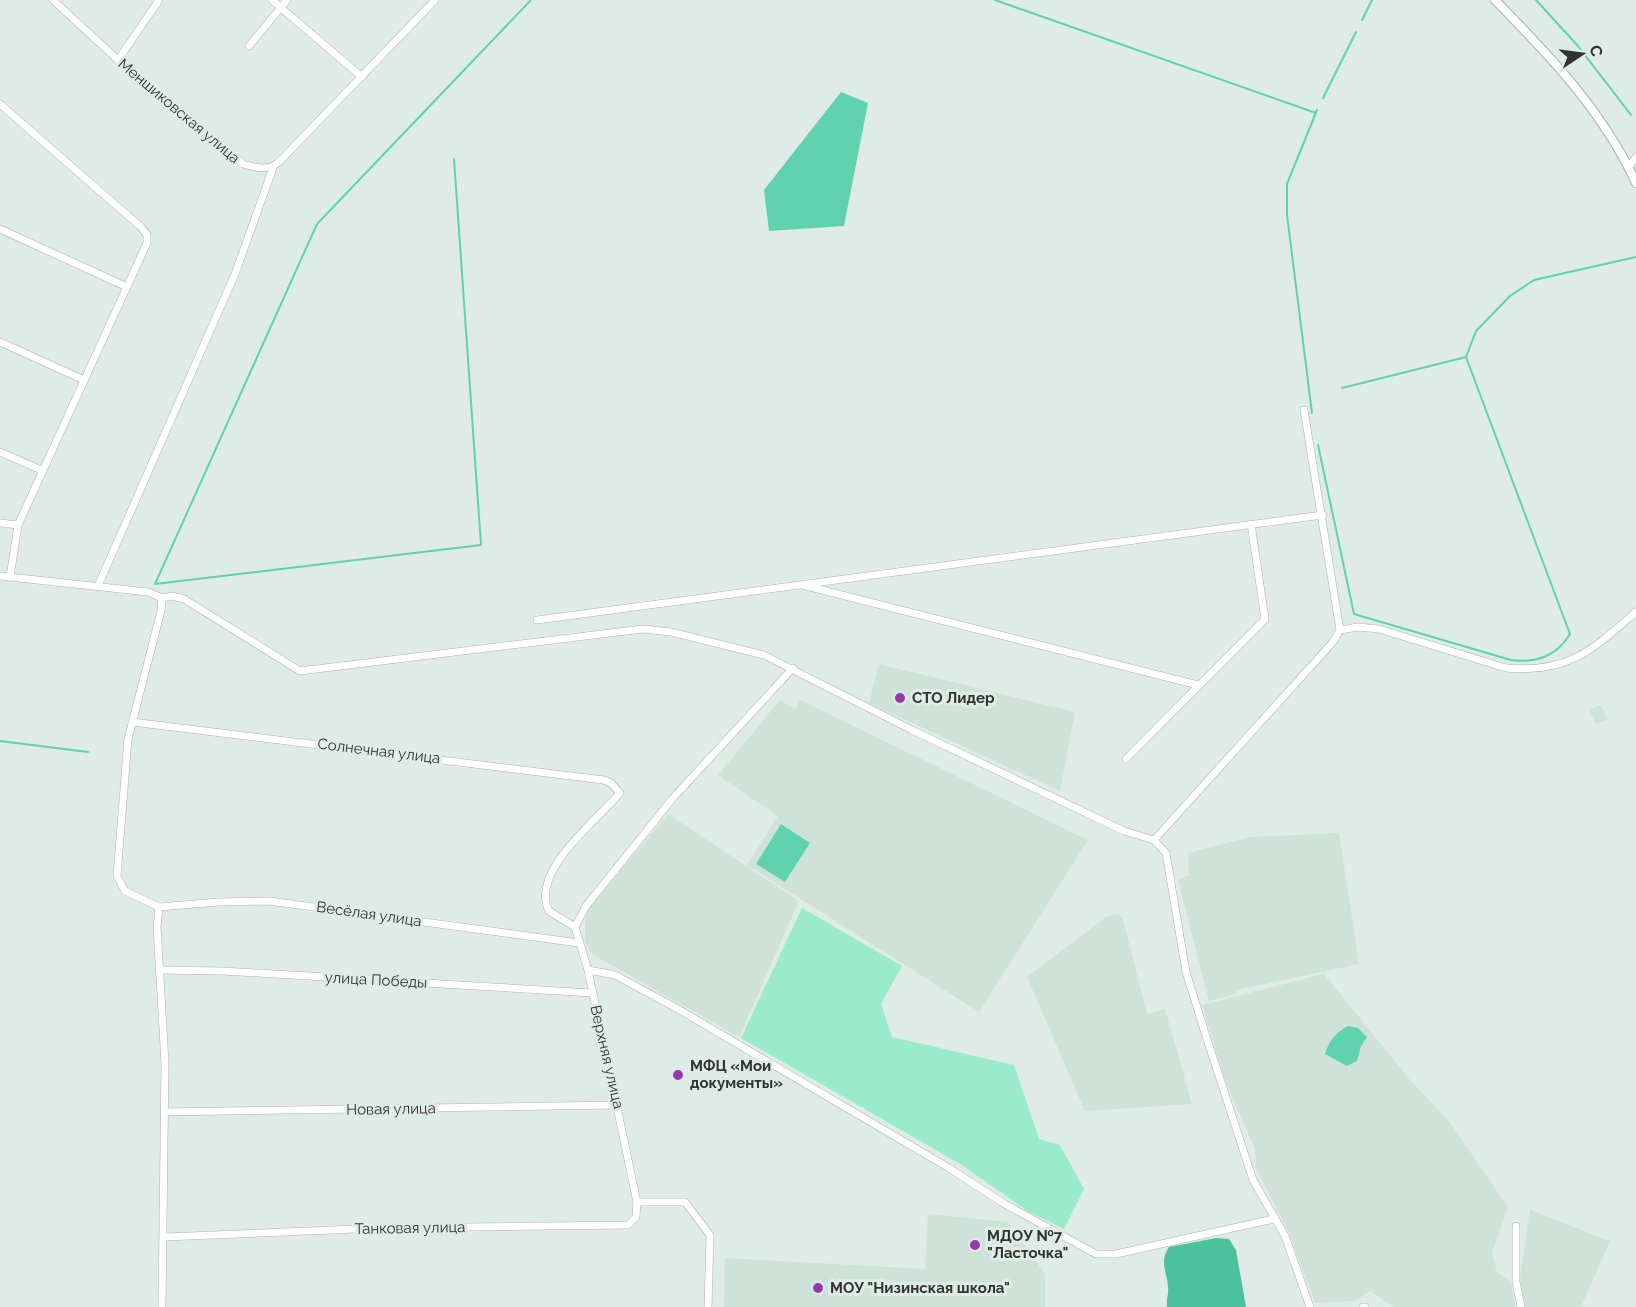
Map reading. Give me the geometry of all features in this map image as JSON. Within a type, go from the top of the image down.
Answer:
[{"type":"street","name":"Меншиковская улица","points":[[54,0],[118,60],[243,164],[255,168],[273,168]]},
{"type":"street","points":[[118,60],[159,0]]},
{"type":"street","points":[[272,0],[362,77]]},
{"type":"street","points":[[249,46],[287,0]]},
{"type":"street","points":[[98,586],[235,274],[273,168],[435,0]]},
{"type":"street","points":[[1495,0],[1565,71],[1608,130],[1636,183]]},
{"type":"street","points":[[0,104],[141,226],[147,235],[147,243],[41,470],[18,525],[10,577]]},
{"type":"street","points":[[1629,167],[1636,157]]},
{"type":"street","points":[[0,229],[127,287]]},
{"type":"street","points":[[0,342],[84,380]]},
{"type":"street","points":[[1154,840],[1333,642],[1340,630],[1304,410]]},
{"type":"street","points":[[0,452],[41,470]]},
{"type":"street","points":[[537,620],[1323,515]]},
{"type":"street","points":[[0,523],[18,525]]},
{"type":"street","points":[[1126,759],[1265,619],[1251,524]]},
{"type":"street","points":[[0,576],[148,592],[162,598],[172,596],[184,599],[300,671],[643,629],[671,632],[764,655],[793,668],[829,690],[1124,831],[1154,840],[1166,853],[1186,972],[1254,1180],[1285,1236],[1310,1307]]},
{"type":"street","points":[[798,584],[1198,685]]},
{"type":"street","points":[[162,598],[161,611],[128,739],[117,876],[124,891],[159,907],[157,927],[165,1063],[165,1237],[162,1307]]},
{"type":"street","points":[[1340,630],[1358,627],[1378,628],[1506,668],[1527,670],[1561,665],[1592,649],[1636,612]]},
{"type":"street","points":[[575,927],[586,906],[673,798],[793,668]]},
{"type":"street","name":"Солнечная улица","points":[[132,722],[604,780],[611,783],[620,793],[563,852],[548,881],[545,899],[549,911],[575,927]]},
{"type":"street","name":"Весёлая улица","points":[[159,907],[269,901],[579,943]]},
{"type":"street","name":"Верхняя улица","points":[[575,927],[588,970],[638,1202]]},
{"type":"street","name":"улица Победы","points":[[160,970],[235,972],[592,993]]},
{"type":"street","points":[[588,970],[615,975],[678,1009],[878,1125],[1003,1203],[1096,1254],[1116,1254],[1274,1219]]},
{"type":"street","name":"Новая улица","points":[[164,1112],[618,1106]]},
{"type":"street","points":[[638,1202],[685,1202],[710,1235],[708,1307]]},
{"type":"street","name":"Танковая улица","points":[[165,1237],[380,1228],[628,1225],[636,1217],[638,1202]]},
{"type":"street","points":[[1516,1226],[1516,1282],[1521,1307]]},
{"type":"shaded area","points":[[841,92],[868,103],[844,226],[769,231],[764,190]]},
{"type":"shaded area","points":[[879,664],[1075,712],[1060,791],[869,703]]},
{"type":"shaded area","points":[[780,700],[795,709],[800,700],[1088,840],[979,1012],[747,865],[778,816],[718,775]]},
{"type":"shaded area","points":[[1601,705],[1608,719],[1596,724],[1589,710]]},
{"type":"shaded area","points":[[668,814],[799,901],[739,1037],[592,954],[585,940],[585,920],[589,908]]},
{"type":"shaded area","points":[[781,824],[810,843],[785,882],[756,864]]},
{"type":"shaded area","points":[[1339,833],[1359,964],[1236,990],[1236,994],[1209,1001],[1178,880],[1189,875],[1188,853],[1251,837]]},
{"type":"shaded area","points":[[802,908],[902,966],[881,1004],[892,1037],[1014,1065],[1039,1139],[1060,1145],[1084,1189],[1064,1229],[1029,1212],[962,1165],[741,1038]]},
{"type":"shaded area","points":[[1118,914],[1123,919],[1147,1014],[1165,1009],[1192,1104],[1085,1111],[1027,977],[1106,917]]},
{"type":"shaded area","points":[[1324,974],[1410,1080],[1448,1120],[1508,1207],[1492,1253],[1497,1272],[1511,1282],[1515,1307],[1394,1307],[1370,1291],[1355,1301],[1315,1303],[1288,1231],[1256,1168],[1255,1149],[1226,1083],[1202,1005]]},
{"type":"shaded area","points":[[1348,1026],[1358,1028],[1367,1037],[1361,1046],[1357,1061],[1347,1066],[1325,1054],[1333,1038]]},
{"type":"shaded area","points":[[1530,1210],[1610,1241],[1581,1307],[1525,1307],[1520,1278]]},
{"type":"shaded area","points":[[928,1214],[1008,1222],[1045,1274],[1045,1307],[724,1307],[725,1258],[925,1269]]},
{"type":"shaded area","points":[[1216,1238],[1229,1239],[1236,1250],[1246,1307],[1167,1307],[1168,1290],[1164,1257],[1169,1247]]},
{"type":"waterway","points":[[454,159],[481,545],[155,584],[317,224],[531,0]]},
{"type":"waterway","points":[[995,0],[1316,113]]},
{"type":"waterway","points":[[1362,20],[1372,0]]},
{"type":"waterway","points":[[1536,0],[1578,46],[1631,115]]},
{"type":"waterway","points":[[1323,98],[1356,32]]},
{"type":"waterway","points":[[1312,413],[1287,215],[1287,184],[1317,110]]},
{"type":"waterway","points":[[1318,445],[1354,614],[1511,660],[1537,659],[1552,653],[1570,634],[1466,357],[1476,331],[1510,296],[1534,280],[1636,257]]},
{"type":"waterway","points":[[1342,388],[1466,357]]},
{"type":"waterway","points":[[0,741],[88,752]]},
{"type":"place","name":"СТО Лидер","points":[[900,698]]},
{"type":"place","name":"МФЦ «Мои документы»","points":[[678,1075]]},
{"type":"place","name":"МДОУ №7 \"Ласточка\"","points":[[975,1245]]},
{"type":"place","name":"МОУ \"Низинская школа\"","points":[[818,1288]]}]
